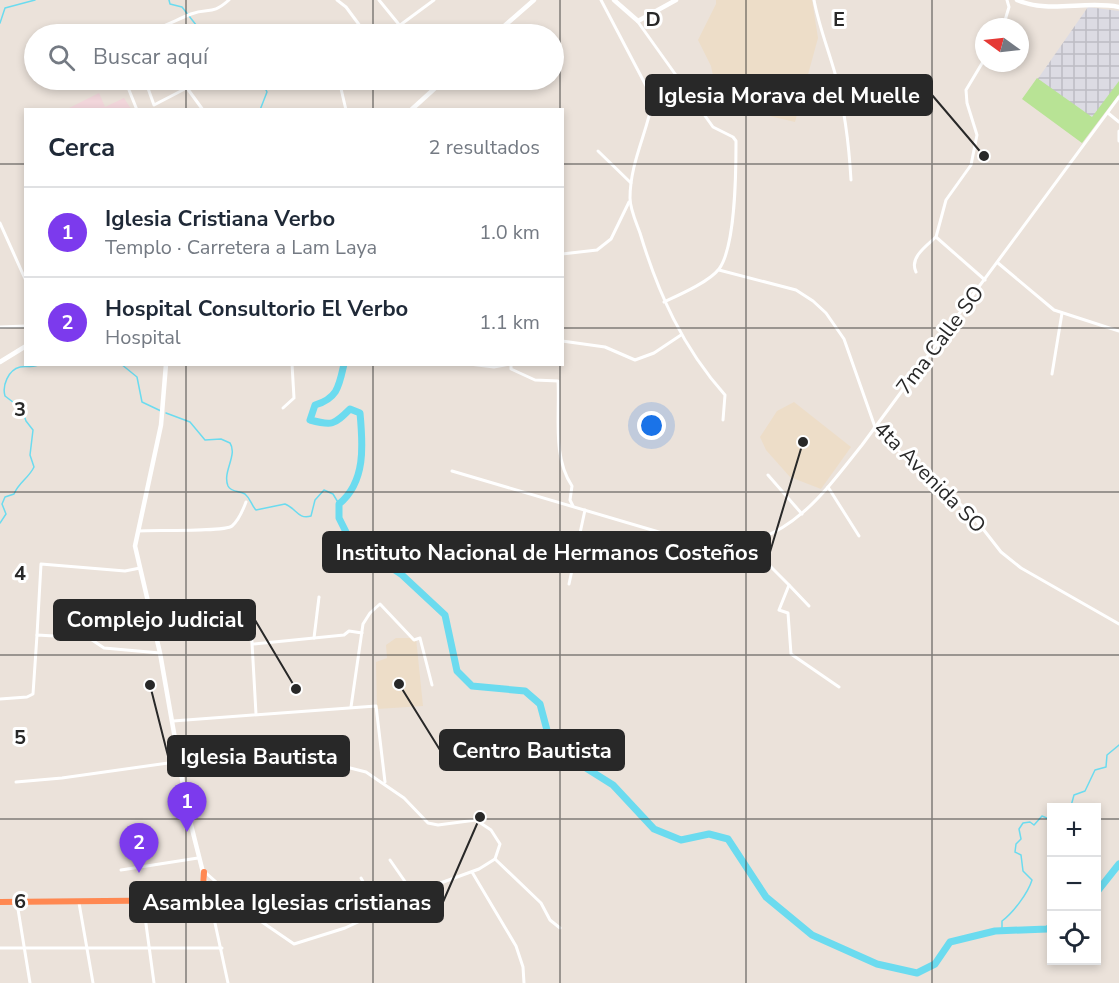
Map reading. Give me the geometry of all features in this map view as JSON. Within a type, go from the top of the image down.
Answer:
[{"type":"highway","points":[[190,901],[201,893],[204,872]]},
{"type":"highway","points":[[0,902],[210,900]]},
{"type":"highway","points":[[190,901],[204,907],[215,919]]},
{"type":"main road","points":[[506,24],[534,0]]},
{"type":"main road","points":[[614,0],[638,21],[676,0]]},
{"type":"main road","points":[[1018,0],[1035,5],[1066,6],[1094,3],[1119,7]]},
{"type":"main road","points":[[413,108],[433,90]]},
{"type":"main road","points":[[0,362],[24,347]]},
{"type":"main road","points":[[166,366],[161,425],[136,531],[135,546],[156,632],[179,762],[210,900]]},
{"type":"street","points":[[172,24],[191,14],[213,12],[229,0]]},
{"type":"street","points":[[337,0],[346,7],[359,24]]},
{"type":"street","points":[[379,0],[399,24]]},
{"type":"street","points":[[405,24],[434,0]]},
{"type":"street","points":[[601,0],[653,99],[631,183],[630,201],[664,302],[702,369],[725,395],[723,420]]},
{"type":"street","points":[[814,0],[821,36],[836,76],[844,111],[851,180]]},
{"type":"street","points":[[1006,18],[1009,7],[1007,0]]},
{"type":"street","points":[[1009,7],[1018,0]]},
{"type":"street","points":[[638,21],[713,127],[733,137],[736,141],[736,175],[728,252],[719,270],[684,293],[664,302]]},
{"type":"street","points":[[916,272],[915,260],[936,237],[946,200],[971,165],[977,135],[967,103],[966,90],[977,72]]},
{"type":"street","points":[[130,90],[136,108]]},
{"type":"street","points":[[148,90],[154,105],[183,90]]},
{"type":"street","points":[[188,90],[202,108]]},
{"type":"street","points":[[341,90],[346,108]]},
{"type":"street","name":"7ma Calle SO","points":[[452,471],[703,543],[738,544],[788,525],[802,514],[827,487],[874,427],[998,263],[1119,97]]},
{"type":"street","points":[[1108,113],[1119,122]]},
{"type":"street","points":[[1119,131],[1119,141]]},
{"type":"street","points":[[598,151],[631,183]]},
{"type":"street","points":[[564,254],[597,250],[611,239],[630,201]]},
{"type":"street","points":[[0,223],[24,277]]},
{"type":"street","points":[[936,237],[985,280]]},
{"type":"street","points":[[998,263],[1054,310],[1119,331]]},
{"type":"street","name":"4ta Avenida SO","points":[[719,270],[796,290],[826,313],[844,339],[874,427],[917,470],[941,485],[976,520],[1001,552],[1021,568],[1119,624]]},
{"type":"street","points":[[1052,374],[1062,313]]},
{"type":"street","points":[[0,327],[24,326]]},
{"type":"street","points":[[564,341],[605,347],[635,360],[654,353],[681,335]]},
{"type":"street","points":[[283,408],[294,398],[292,366]]},
{"type":"street","points":[[510,366],[511,369],[535,381],[558,381],[558,436],[566,477],[572,486],[570,500],[573,506]]},
{"type":"street","points":[[768,475],[802,514]]},
{"type":"street","points":[[827,487],[859,536]]},
{"type":"street","points":[[136,531],[231,528],[240,517],[246,502]]},
{"type":"street","points":[[569,584],[585,510]]},
{"type":"street","points":[[760,537],[765,561],[809,606]]},
{"type":"street","points":[[0,699],[27,698],[33,694],[41,564],[124,571],[140,568]]},
{"type":"street","points":[[789,585],[779,610],[788,613],[791,654],[839,687]]},
{"type":"street","points":[[314,638],[319,597]]},
{"type":"street","points":[[351,707],[363,624],[380,604],[414,640],[420,639],[432,685]]},
{"type":"street","points":[[156,632],[247,605],[250,607],[256,714]]},
{"type":"street","points":[[253,644],[344,635],[349,631],[362,633]]},
{"type":"street","points":[[37,635],[89,638],[104,648],[160,653]]},
{"type":"street","points":[[173,721],[376,706],[385,784]]},
{"type":"street","points":[[16,782],[253,751],[280,752],[366,772],[385,784],[433,825],[476,820],[491,830],[500,844],[495,859],[472,872],[413,893],[400,905],[345,928],[294,944],[260,920],[204,872]]},
{"type":"street","points":[[121,870],[200,858]]},
{"type":"street","points":[[495,859],[541,903],[550,920],[560,928]]},
{"type":"street","points":[[390,860],[413,893]]},
{"type":"street","points":[[472,872],[516,946],[524,967],[524,983]]},
{"type":"street","points":[[361,878],[380,912]]},
{"type":"street","points":[[210,900],[228,983]]},
{"type":"street","points":[[79,901],[93,983]]},
{"type":"street","points":[[142,901],[154,983]]},
{"type":"street","points":[[17,902],[30,983]]},
{"type":"street","points":[[0,948],[222,948]]},
{"type":"shaded area","points":[[716,0],[812,0],[818,38],[795,122],[761,114],[761,105],[741,99],[737,107],[718,100],[711,66],[698,40]]},
{"type":"shaded area","points":[[1088,7],[1119,11],[1119,83],[1092,119],[1037,80]]},
{"type":"shaded area","points":[[99,93],[105,107],[124,98],[130,108],[69,108]]},
{"type":"shaded area","points":[[794,402],[851,447],[821,489],[790,477],[766,450],[760,437],[777,411]]},
{"type":"shaded area","points":[[396,638],[416,638],[423,706],[377,709],[376,662],[387,658],[386,645]]},
{"type":"green space","points":[[1037,78],[1092,117],[1119,81],[1119,94],[1082,143],[1022,99]]},
{"type":"waterway","points":[[0,23],[5,8],[35,0]]},
{"type":"waterway","points":[[169,0],[170,4],[182,7],[195,24]]},
{"type":"waterway","points":[[261,108],[266,90]]},
{"type":"waterway","points":[[0,523],[6,514],[2,504],[5,497],[14,494],[34,467],[30,455],[33,430],[26,421],[22,409],[5,396],[5,383],[12,371],[35,366]]},
{"type":"waterway","points":[[123,366],[137,377],[142,402],[161,411]]},
{"type":"waterway","points":[[344,366],[341,379],[333,395],[315,405],[310,420],[332,423],[350,409],[360,413],[361,462],[354,485],[339,504],[339,518],[350,540],[401,574],[445,615],[457,671],[472,686],[525,691],[540,704],[548,734],[559,751],[613,785],[654,829],[681,840],[709,834],[728,839],[766,897],[812,935],[877,964],[917,973],[935,964],[950,942],[995,931],[1047,929]]},
{"type":"waterway","points":[[166,413],[190,422],[205,440],[221,439],[230,443],[232,453],[227,475],[228,486],[245,494],[256,510],[285,504],[300,515],[311,516],[315,500],[324,490],[333,494],[339,504]]},
{"type":"waterway","points":[[530,757],[548,734]]},
{"type":"waterway","points":[[1072,803],[1074,795],[1085,791],[1095,770],[1106,767],[1107,755],[1119,745]]},
{"type":"waterway","points":[[1002,930],[1002,921],[1020,902],[1032,880],[1023,871],[1021,855],[1015,852],[1016,844],[1021,839],[1019,829],[1023,823],[1030,822],[1034,825],[1042,816],[1047,818]]},
{"type":"waterway","points":[[1101,887],[1119,864]]},
{"type":"place","name":"Iglesia Morava del Muelle","points":[[984,156]]},
{"type":"place","name":"Instituto Nacional de Hermanos Costeños","points":[[803,442]]},
{"type":"place","name":"Centro Bautista","points":[[399,684]]},
{"type":"place","name":"Iglesia Bautista","points":[[150,685]]},
{"type":"place","name":"Complejo Judicial","points":[[296,689]]},
{"type":"place","name":"Asamblea Iglesias cristianas","points":[[480,817]]},
{"type":"place","name":"Iglesia Cristiana Verbo","points":[[187,832]]},
{"type":"place","name":"Hospital Consultorio El Verbo","points":[[139,873]]}]
